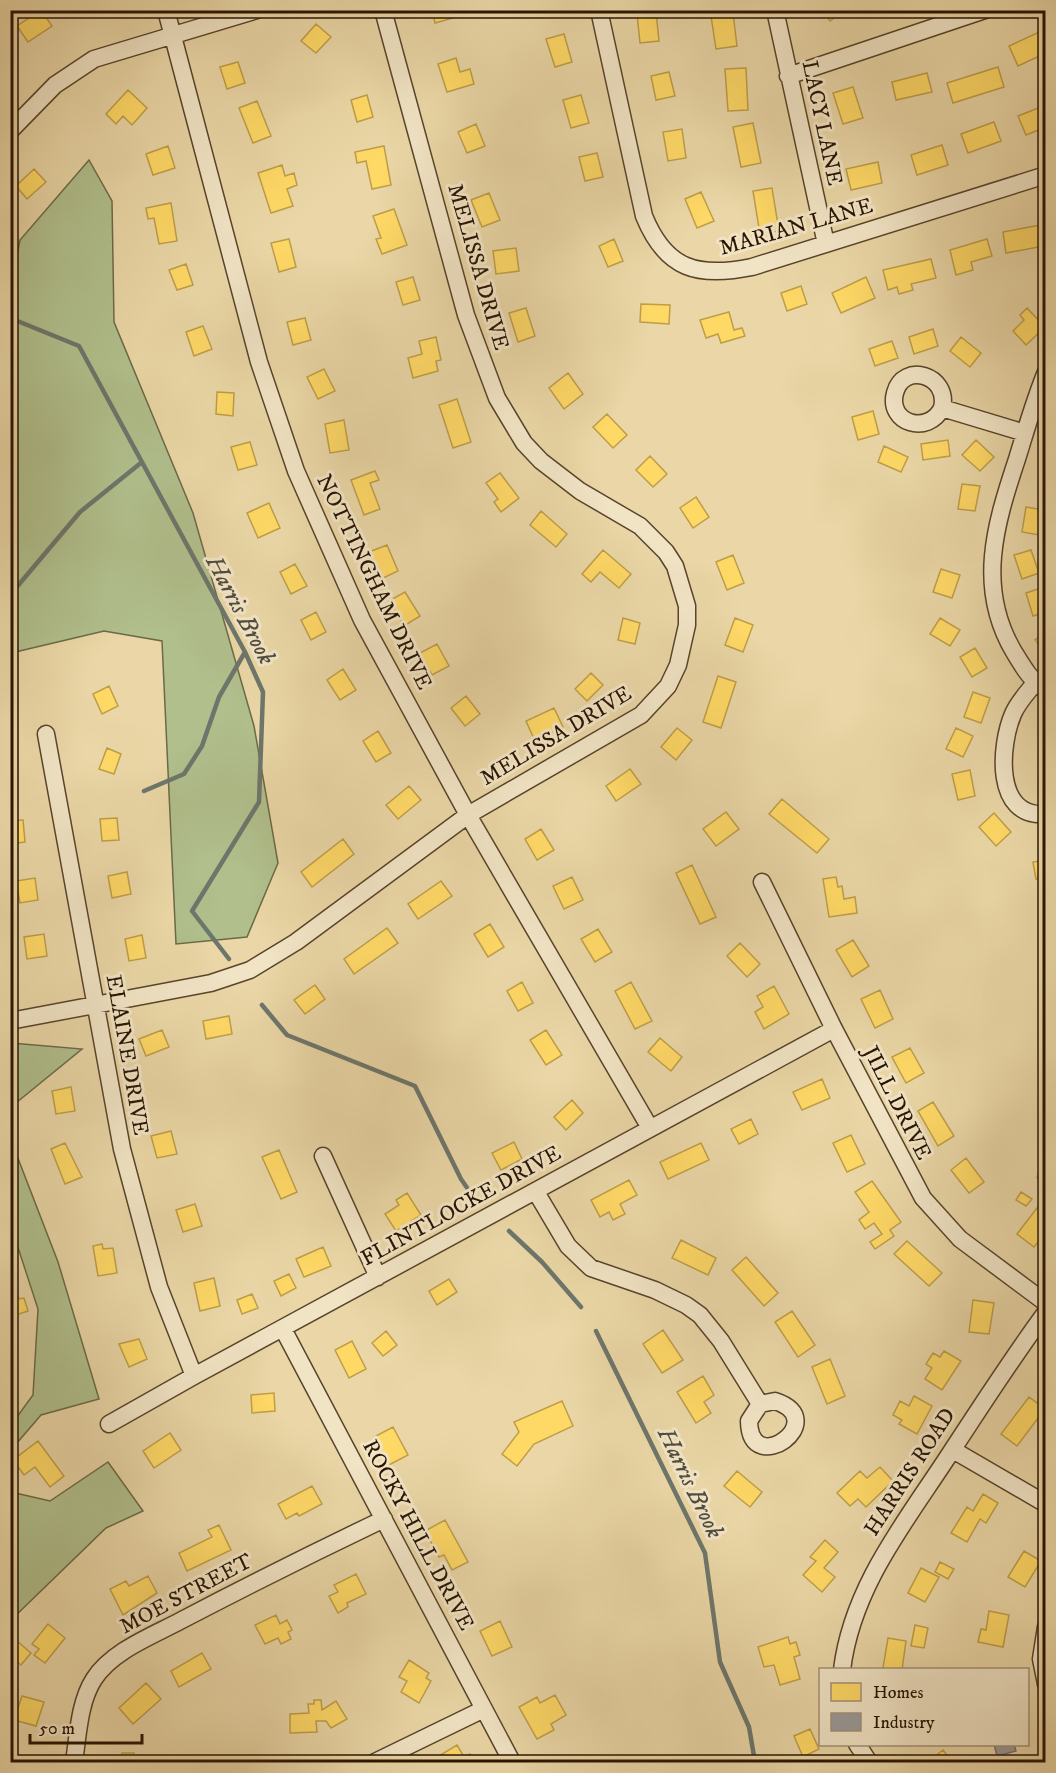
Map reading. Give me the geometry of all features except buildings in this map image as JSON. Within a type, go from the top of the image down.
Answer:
[{"type":"street","name":"NOTTINGHAM DRIVE","points":[[166,10],[256,350],[296,471],[367,630],[468,815],[650,1128]]},
{"type":"street","points":[[10,131],[38,100],[74,71],[103,56],[257,10]]},
{"type":"street","name":"MELISSA DRIVE","points":[[10,1021],[211,983],[250,970],[296,942],[468,815],[621,727],[655,702],[668,686],[678,665],[687,625],[687,606],[675,566],[655,538],[560,477],[524,443],[508,420],[486,373],[466,315],[383,10]]},
{"type":"street","name":"MARIAN LANE","points":[[599,10],[638,196],[651,234],[661,247],[684,266],[710,273],[752,267],[1046,175]]},
{"type":"street","name":"LACY LANE","points":[[775,10],[825,244]]},
{"type":"street","points":[[788,76],[953,16],[985,10]]},
{"type":"street","points":[[1046,372],[996,525],[990,567],[996,612],[1003,634],[1040,686],[1021,700],[1010,721],[1005,748],[1007,791],[1015,803],[1026,812],[1046,814]]},
{"type":"street","points":[[942,408],[1025,433]]},
{"type":"street","name":"ELAINE DRIVE","points":[[46,734],[122,1149],[134,1200],[162,1296],[194,1376]]},
{"type":"street","name":"JILL DRIVE","points":[[762,882],[834,1029],[923,1198],[960,1239],[1046,1303]]},
{"type":"street","name":"FLINTLOCKE DRIVE","points":[[109,1424],[834,1029]]},
{"type":"street","points":[[323,1156],[378,1277]]},
{"type":"street","points":[[536,1192],[568,1246],[591,1268],[655,1290],[686,1305],[700,1315],[721,1341],[760,1404]]},
{"type":"street","name":"HARRIS ROAD","points":[[842,1668],[848,1634],[859,1600],[884,1553],[1004,1370],[1046,1312]]},
{"type":"street","name":"ROCKY HILL DRIVE","points":[[283,1329],[512,1762]]},
{"type":"street","points":[[953,1450],[1046,1504]]},
{"type":"street","name":"MOE STREET","points":[[74,1762],[87,1694],[94,1679],[105,1666],[135,1646],[264,1576],[384,1519]]},
{"type":"street","points":[[1046,1627],[1041,1659],[1046,1684]]},
{"type":"street","points":[[375,1762],[484,1709]]},
{"type":"street","points":[[858,1746],[869,1762]]},
{"type":"green space","points":[[89,160],[112,201],[114,322],[193,513],[254,726],[278,863],[247,937],[176,944],[162,641],[104,631],[11,653],[11,287],[20,240]]},
{"type":"green space","points":[[11,1043],[82,1049],[11,1107]]},
{"type":"green space","points":[[10,1126],[14,1148],[58,1262],[99,1399],[41,1415],[11,1450],[11,1425],[33,1395],[38,1309],[11,1226]]},
{"type":"green space","points":[[108,1462],[143,1511],[106,1528],[11,1620],[11,1492],[50,1501]]},
{"type":"waterway","name":"Harris Brook","points":[[10,318],[79,346],[245,652],[263,692],[259,802],[192,911],[229,959]]},
{"type":"waterway","points":[[10,595],[80,512],[142,462]]},
{"type":"waterway","points":[[144,791],[184,774],[202,746],[219,697],[245,652]]},
{"type":"waterway","name":"Harris Brook","points":[[262,1005],[287,1035],[415,1086],[461,1179],[472,1195]]},
{"type":"waterway","name":"Harris Brook","points":[[509,1231],[542,1262],[581,1307]]},
{"type":"waterway","name":"Harris Brook","points":[[596,1331],[705,1553],[720,1662],[749,1727],[755,1762]]}]
